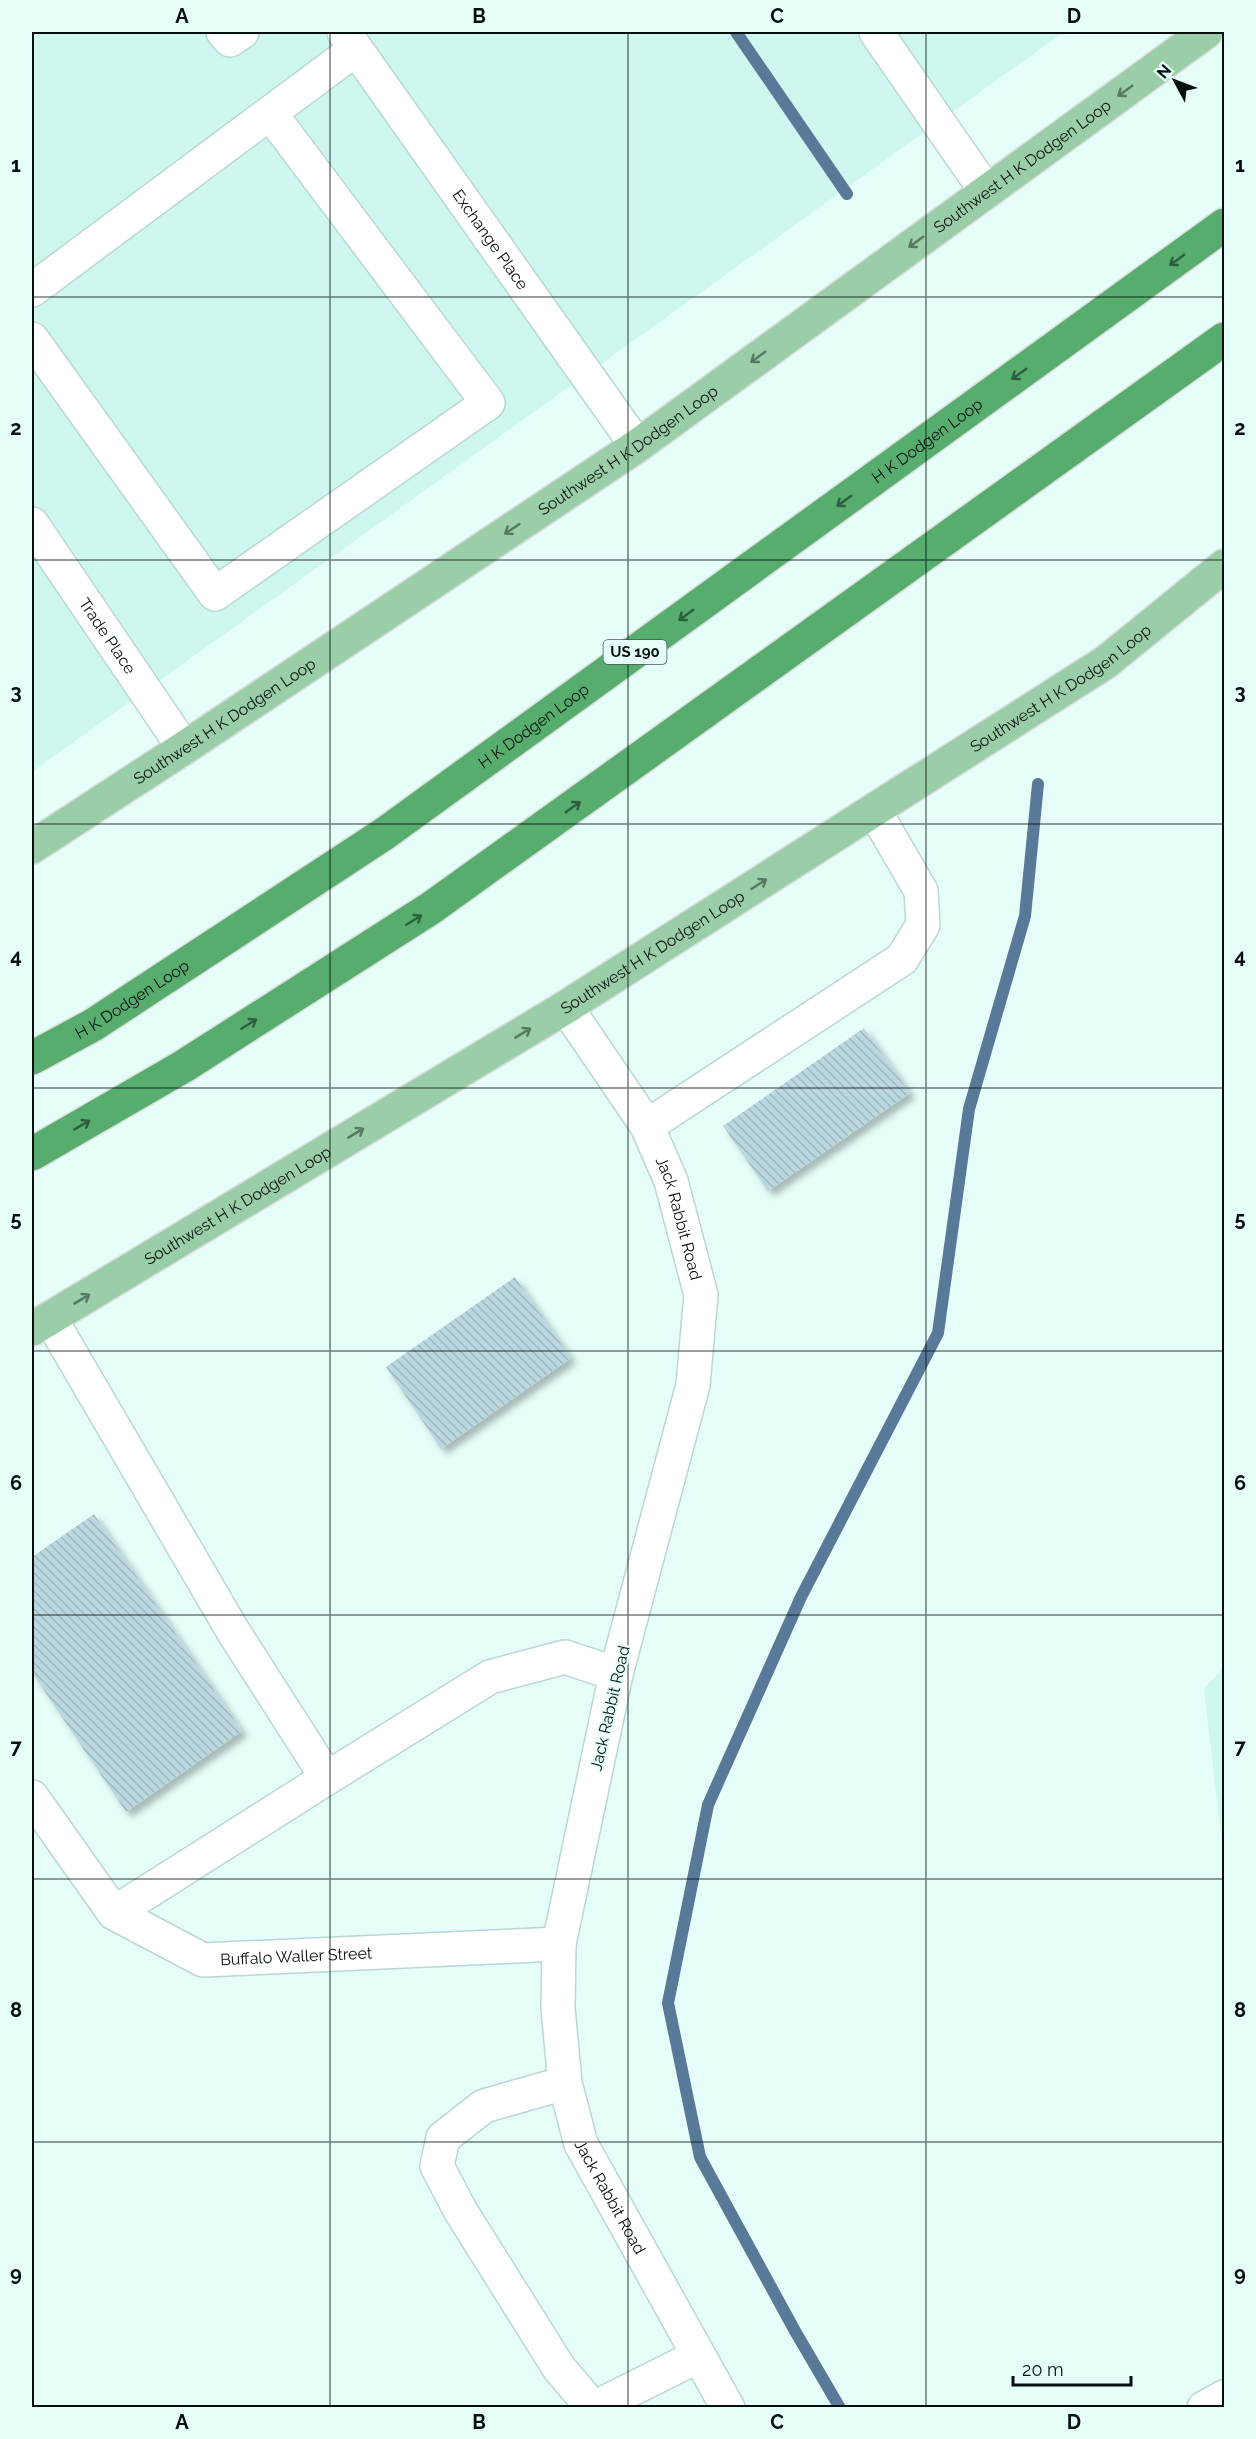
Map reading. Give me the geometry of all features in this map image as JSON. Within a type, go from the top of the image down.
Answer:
[{"type":"highway","name":"H K Dodgen Loop","points":[[32,1058],[93,1025],[384,834],[1224,225]]},
{"type":"highway","points":[[32,1154],[184,1066],[431,908],[1224,339]]},
{"type":"main road","name":"Southwest H K Dodgen Loop","points":[[32,847],[637,446],[1206,32]]},
{"type":"main road","name":"Southwest H K Dodgen Loop","points":[[41,1324],[566,1007],[1107,662],[1224,566]]},
{"type":"street","points":[[224,32],[230,40],[242,32]]},
{"type":"street","points":[[876,32],[986,191]]},
{"type":"street","points":[[32,290],[270,113],[350,40]]},
{"type":"street","name":"Exchange Place","points":[[350,40],[637,446]]},
{"type":"street","points":[[32,339],[215,594],[488,403],[270,113]]},
{"type":"street","name":"Trade Place","points":[[32,524],[184,748]]},
{"type":"street","points":[[647,1126],[902,959],[923,925],[921,891],[874,810]]},
{"type":"street","name":"Jack Rabbit Road","points":[[566,1007],[647,1126],[671,1181],[701,1295],[693,1385],[616,1674],[559,1944],[558,2008],[565,2083],[581,2144],[728,2408]]},
{"type":"street","points":[[41,1324],[327,1778]]},
{"type":"street","points":[[114,1913],[490,1677],[565,1657],[616,1674]]},
{"type":"street","name":"Buffalo Waller Street","points":[[32,1797],[114,1913],[202,1960],[559,1944]]},
{"type":"street","points":[[565,2083],[484,2106],[443,2139],[437,2166],[460,2210],[559,2368],[594,2408],[698,2356]]},
{"type":"street","points":[[1204,2408],[1224,2397]]},
{"type":"shaded area","points":[[32,32],[1064,32],[32,772]]},
{"type":"shaded area","points":[[1224,1667],[1224,1860],[1204,1689]]},
{"type":"building","points":[[864,1028],[910,1093],[768,1191],[723,1126]]},
{"type":"building","points":[[515,1277],[571,1358],[441,1449],[386,1367]]},
{"type":"building","points":[[94,1514],[242,1731],[126,1812],[32,1673],[32,1557]]},
{"type":"waterway","points":[[736,32],[847,194]]},
{"type":"waterway","points":[[840,2408],[700,2157],[668,2003],[708,1805],[801,1597],[938,1333],[969,1109],[1025,916],[1038,784]]}]
